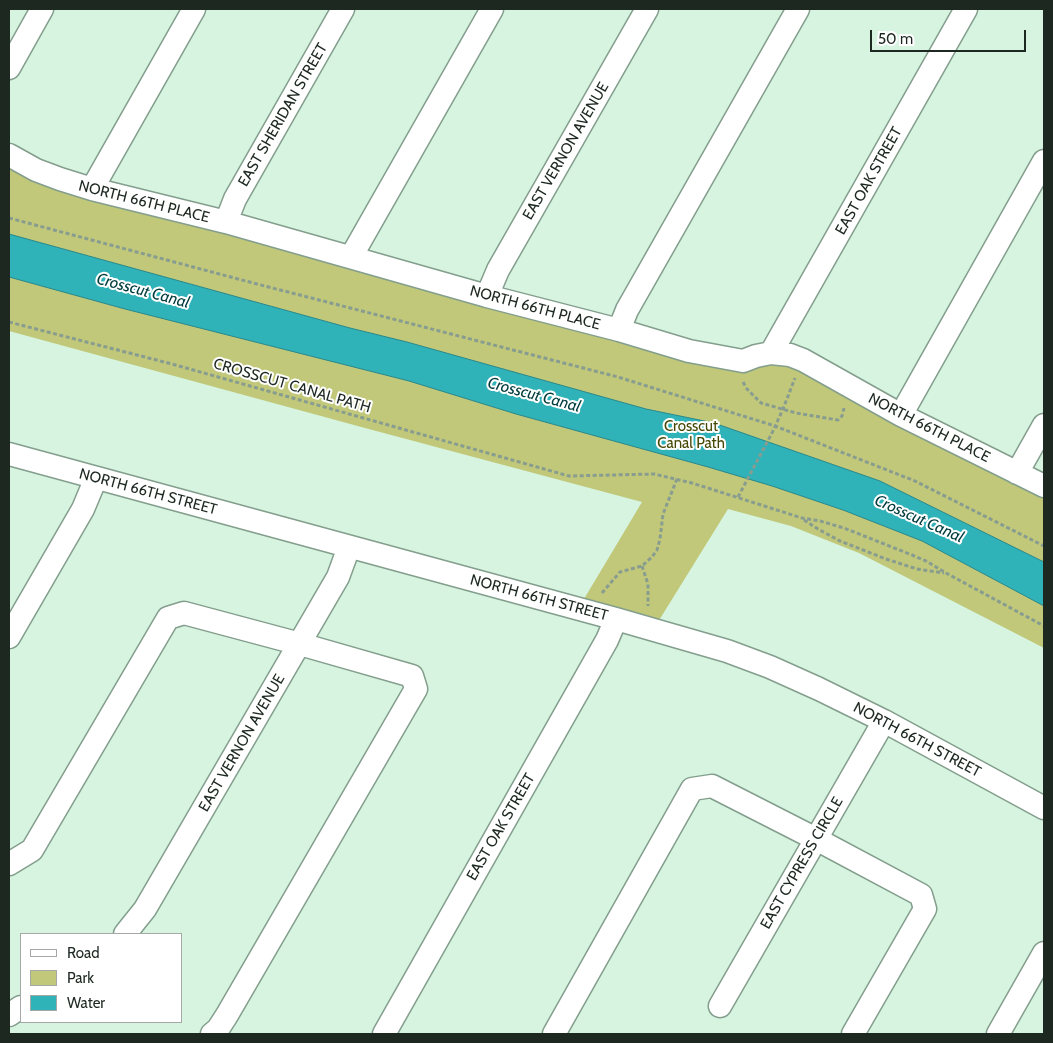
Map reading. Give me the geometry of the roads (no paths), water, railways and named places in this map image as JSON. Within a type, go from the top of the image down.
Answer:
[{"type":"street","points":[[9,68],[42,9]]},
{"type":"street","points":[[92,189],[194,9]]},
{"type":"street","name":"EAST SHERIDAN STREET","points":[[226,222],[235,199],[343,9]]},
{"type":"street","points":[[351,257],[492,9]]},
{"type":"street","name":"EAST VERNON AVENUE","points":[[487,296],[498,270],[647,9]]},
{"type":"street","points":[[619,330],[627,310],[798,9]]},
{"type":"street","name":"EAST OAK STREET","points":[[772,353],[966,9]]},
{"type":"street","name":"NORTH 66TH PLACE","points":[[9,155],[36,170],[92,189],[226,222],[689,351],[743,361],[772,353],[790,355],[803,360],[901,415],[1044,486]]},
{"type":"street","points":[[901,415],[1044,161]]},
{"type":"street","points":[[1017,473],[1044,425]]},
{"type":"street","name":"NORTH 66TH STREET","points":[[9,454],[727,651],[770,667],[884,721],[1044,808]]},
{"type":"street","points":[[9,637],[83,509],[96,478]]},
{"type":"street","name":"EAST VERNON AVENUE","points":[[126,933],[145,909],[300,644],[338,577],[349,547]]},
{"type":"street","points":[[9,864],[32,850],[168,618],[184,613],[412,676],[416,689],[227,1016],[212,1034]]},
{"type":"street","name":"EAST OAK STREET","points":[[384,1034],[607,640],[616,619]]},
{"type":"street","name":"EAST CYPRESS CIRCLE","points":[[720,1006],[884,721]]},
{"type":"street","points":[[554,1034],[692,789],[712,786],[921,894],[924,909],[854,1034]]},
{"type":"street","points":[[998,1034],[1044,953]]},
{"type":"street","points":[[9,1015],[20,1008]]},
{"type":"water","name":"Crosscut Canal","points":[[9,234],[646,409],[714,423],[880,481],[1044,562],[1044,606],[922,541],[843,510],[772,486],[516,414],[409,381],[125,309],[9,277]]},
{"type":"park label","name":"Crosscut Canal Path","points":[[691,436]]}]
